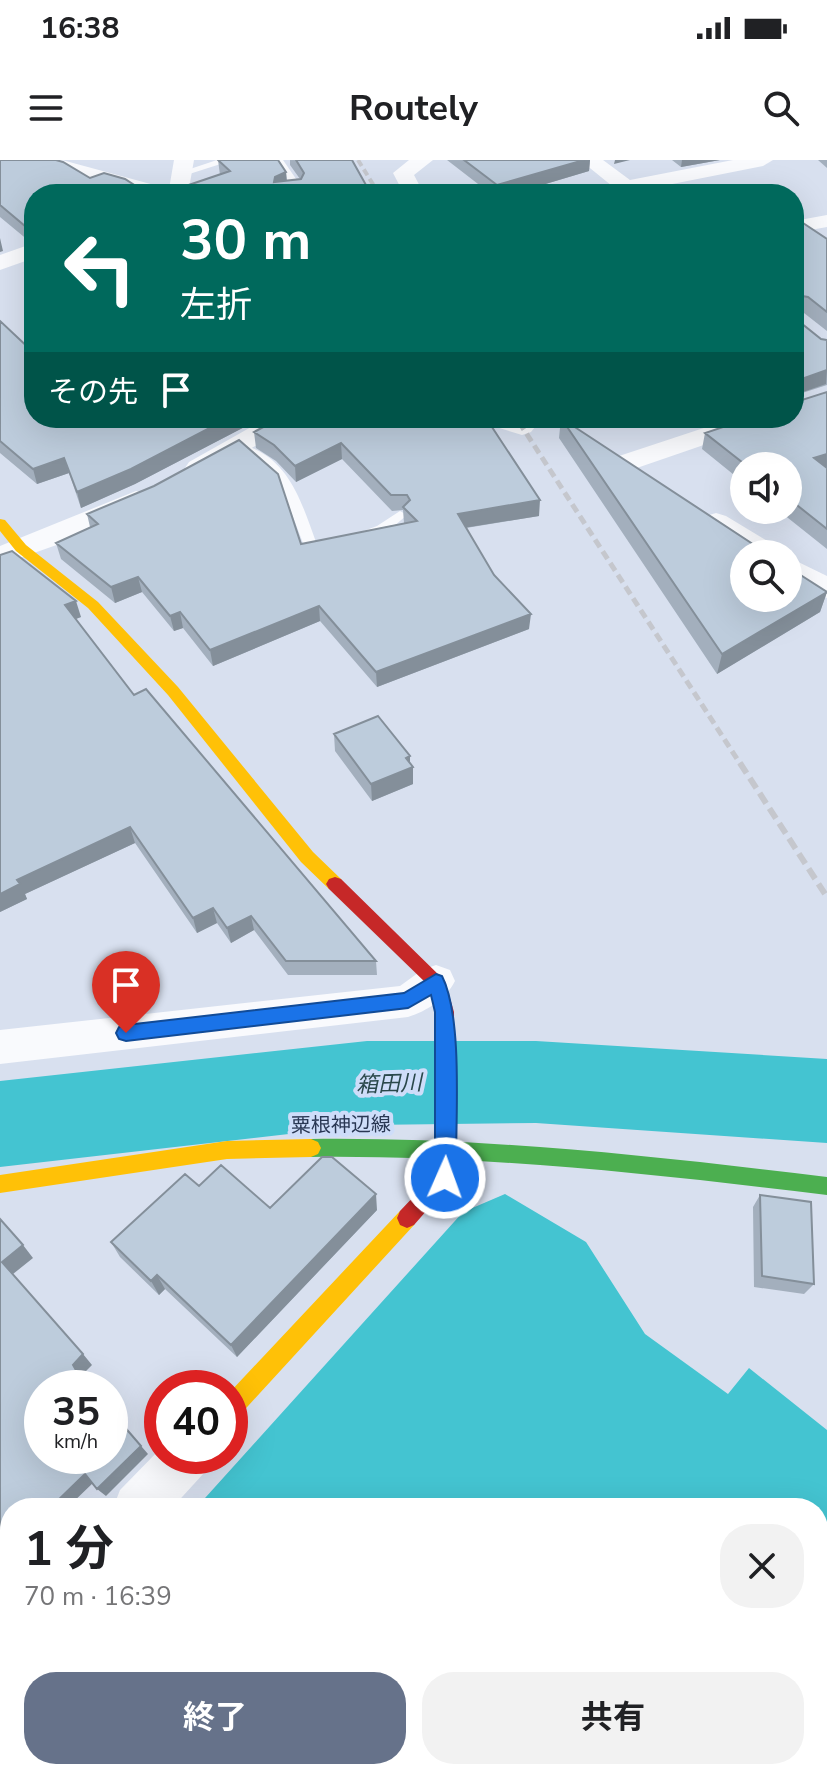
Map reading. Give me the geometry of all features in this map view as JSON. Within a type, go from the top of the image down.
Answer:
[{"type":"street","points":[[40,160],[128,184]]},
{"type":"street","points":[[409,184],[403,173],[423,160]]},
{"type":"street","points":[[590,160],[621,184]]},
{"type":"street","points":[[660,184],[763,160]]},
{"type":"street","points":[[804,225],[827,221]]},
{"type":"street","points":[[0,263],[24,254]]},
{"type":"street","points":[[11,552],[55,536],[164,487],[269,428]]},
{"type":"street","points":[[622,464],[729,428]]},
{"type":"street","points":[[594,448],[649,481]]},
{"type":"street","points":[[689,505],[746,540]]},
{"type":"street","points":[[0,523],[11,552],[93,605],[173,691],[307,857],[440,996],[445,1178],[248,1390]]},
{"type":"street","points":[[802,574],[827,589]]},
{"type":"street","points":[[0,1047],[440,996]]},
{"type":"street","name":"粟根神辺線","points":[[0,1184],[227,1150],[446,1140],[827,1186]]},
{"type":"street","points":[[147,1498],[170,1474]]},
{"type":"lane","points":[[181,176],[228,160]]},
{"type":"lane","points":[[278,160],[295,184]]},
{"type":"lane","points":[[241,445],[269,466],[289,487],[311,548],[382,529],[400,515]]},
{"type":"water","points":[[505,1194],[586,1242],[645,1334],[728,1394],[749,1368],[827,1430],[827,1498],[205,1498],[227,1474],[248,1474],[248,1450],[463,1212]]},
{"type":"building","points":[[0,160],[56,160],[90,178],[104,173],[133,184],[24,184],[24,225],[0,205]]},
{"type":"building","points":[[218,160],[278,160],[286,172],[275,177],[274,182],[301,179],[304,173],[296,160],[352,160],[365,184],[192,184],[230,171]]},
{"type":"building","points":[[464,160],[584,160],[500,184],[496,184]]},
{"type":"building","points":[[804,224],[827,239],[827,312],[804,296]]},
{"type":"building","points":[[0,321],[24,344],[24,428],[210,428],[131,469],[77,492],[64,458],[33,469],[0,441]]},
{"type":"building","points":[[804,325],[827,340],[827,370],[804,378]]},
{"type":"building","points":[[827,392],[827,454],[814,458],[827,468],[827,529],[802,509],[802,452],[730,453],[705,433],[720,428],[804,428],[804,399]]},
{"type":"building","points":[[261,428],[493,428],[540,500],[458,514],[494,575],[531,614],[376,672],[319,606],[210,650],[180,612],[170,616],[138,577],[111,587],[56,543],[98,524],[87,514],[154,486],[239,440],[278,474],[301,544],[417,521],[403,507],[410,500],[407,495],[391,495],[341,443],[295,466],[274,445],[254,432]]},
{"type":"building","points":[[568,428],[576,428],[747,540],[730,540],[730,612],[793,612],[722,654]]},
{"type":"building","points":[[12,551],[76,601],[65,605],[134,695],[146,689],[376,961],[286,961],[251,916],[227,928],[213,908],[193,918],[130,827],[17,880],[20,884],[0,894],[0,555]]},
{"type":"building","points":[[802,576],[827,592],[802,607]]},
{"type":"building","points":[[378,716],[410,756],[406,758],[413,767],[371,784],[334,734]]},
{"type":"building","points":[[322,1157],[332,1157],[376,1194],[231,1345],[157,1275],[151,1281],[111,1242],[185,1174],[199,1186],[221,1165],[270,1208]]},
{"type":"building","points":[[760,1195],[811,1202],[814,1284],[762,1276]]},
{"type":"building","points":[[0,1219],[23,1245],[2,1262],[83,1354],[73,1365],[76,1370],[24,1370],[24,1474],[85,1474],[60,1498],[0,1498]]},
{"type":"building","points":[[128,1431],[141,1446],[128,1459]]},
{"type":"building","points":[[85,1474],[112,1474],[97,1489]]},
{"type":"waterway","name":"箱田川","points":[[0,1124],[367,1083],[536,1082],[827,1101]]},
{"type":"railway","points":[[358,160],[373,184]]},
{"type":"railway","points":[[523,428],[741,765]]},
{"type":"railway","points":[[740,763],[827,897]]},
{"type":"traffic: fast","points":[[311,1148],[505,1152],[634,1163],[827,1186]]},
{"type":"traffic: slow","points":[[0,523],[21,548],[93,605],[173,691],[307,857],[335,884]]},
{"type":"traffic: slow","points":[[0,1184],[227,1150],[311,1148]]},
{"type":"traffic: slow","points":[[248,1390],[407,1218]]},
{"type":"traffic: jam","points":[[335,884],[436,981],[445,1012],[445,1178],[407,1218]]},
{"type":"route","points":[[126,1033],[408,1001],[436,981],[445,1012],[445,1178]]}]
